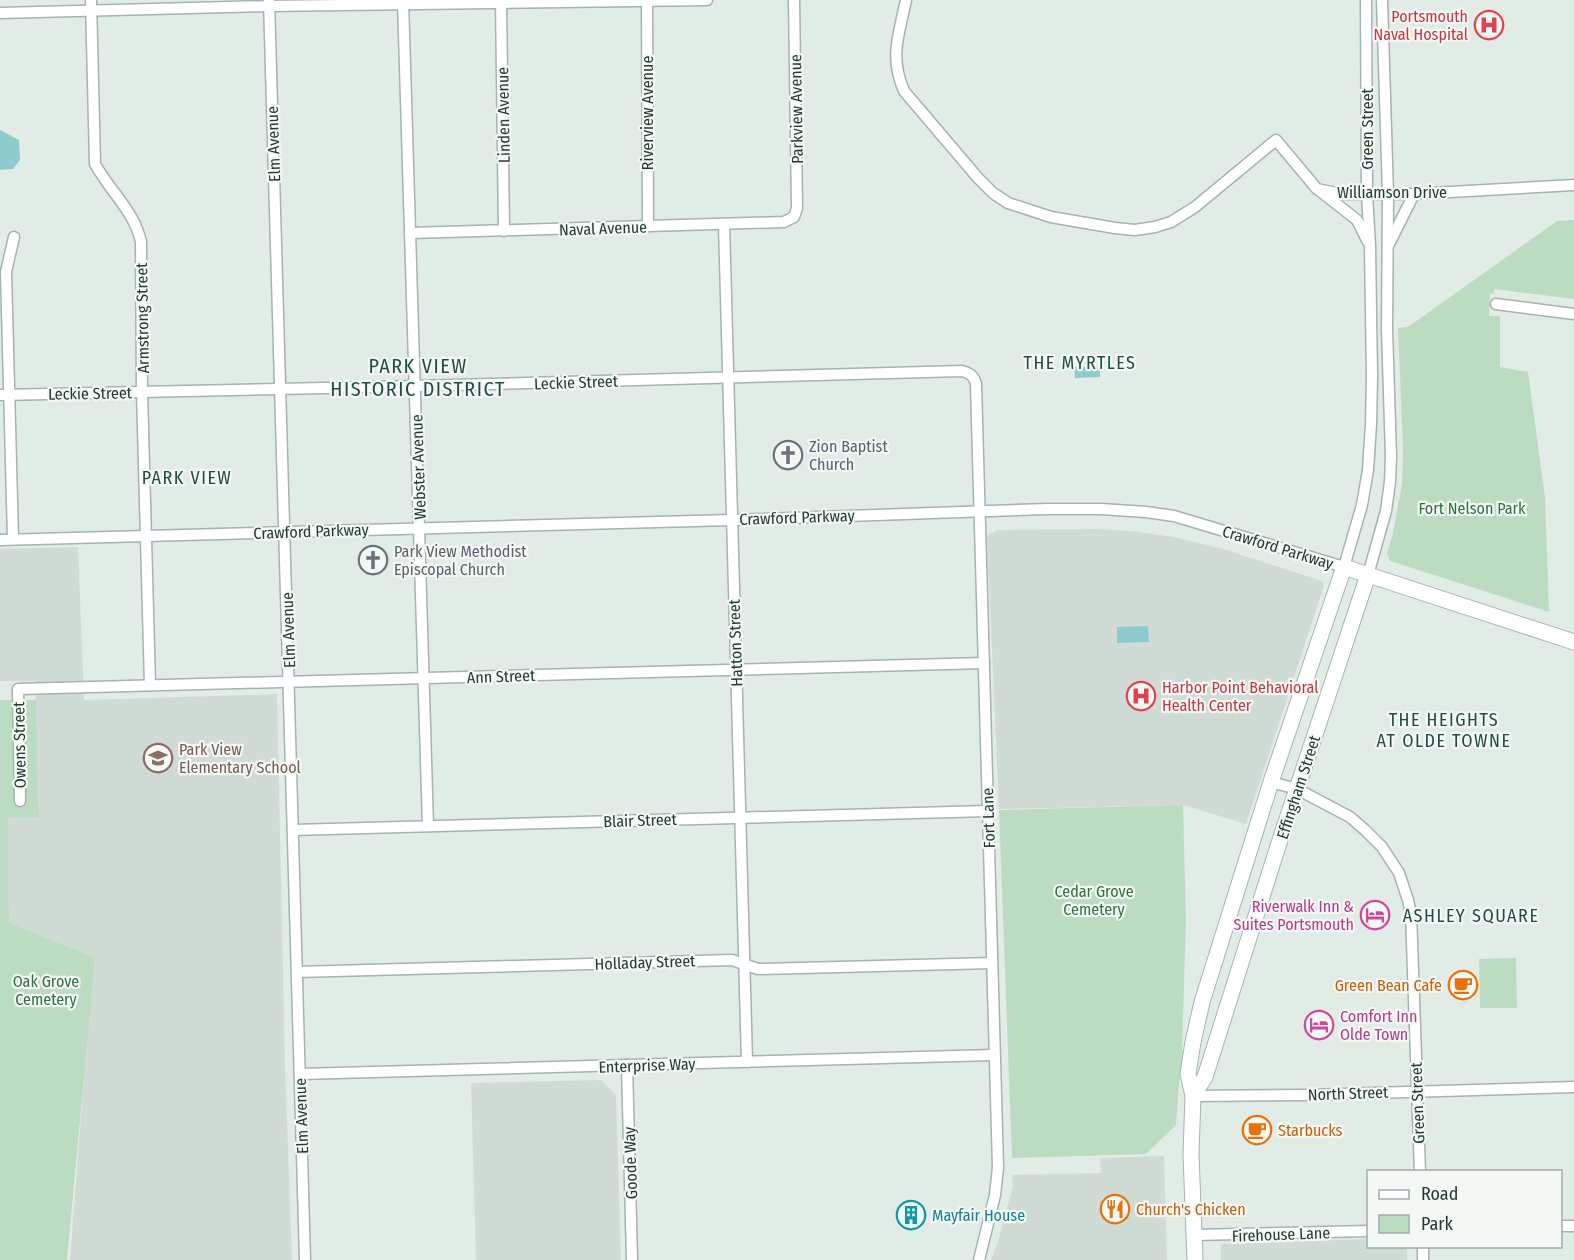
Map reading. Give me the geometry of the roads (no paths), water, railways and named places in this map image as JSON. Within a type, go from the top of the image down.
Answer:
[{"type":"main road","name":"Crawford Parkway","points":[[1344,567],[1574,642]]},
{"type":"main road","name":"Effingham Street","points":[[1195,1260],[1191,1154],[1193,1096],[1188,1074],[1192,1042],[1202,1002],[1271,782],[1344,567]]},
{"type":"main road","name":"Effingham Street","points":[[1193,1096],[1205,1077],[1368,574]]},
{"type":"street","name":"Riverview Avenue","points":[[647,0],[648,226]]},
{"type":"street","points":[[0,13],[92,5],[707,0]]},
{"type":"street","name":"Parkview Avenue","points":[[794,217],[797,208],[795,0]]},
{"type":"street","name":"Williamson Drive","points":[[906,0],[895,54],[897,76],[904,91],[993,193],[1008,203],[1051,217],[1135,230],[1171,222],[1195,207],[1276,140],[1317,189],[1341,194],[1414,194],[1574,184]]},
{"type":"street","name":"Green Street","points":[[1366,0],[1367,194],[1371,330]]},
{"type":"street","name":"Green Street","points":[[1382,0],[1388,194],[1387,329]]},
{"type":"street","name":"Linden Avenue","points":[[501,1],[504,231]]},
{"type":"street","name":"Webster Avenue","points":[[404,2],[428,826]]},
{"type":"street","name":"Elm Avenue","points":[[269,3],[305,1260]]},
{"type":"street","name":"Armstrong Street","points":[[92,5],[95,164],[131,217],[141,242],[142,392],[150,685]]},
{"type":"street","points":[[1317,189],[1357,220],[1370,246]]},
{"type":"street","points":[[1387,247],[1414,194]]},
{"type":"street","name":"Naval Avenue","points":[[411,233],[784,222],[794,217]]},
{"type":"street","name":"Hatton Street","points":[[724,224],[747,1062]]},
{"type":"street","points":[[13,539],[5,394],[6,272],[14,237]]},
{"type":"street","points":[[1496,304],[1574,314]]},
{"type":"street","name":"Effingham Street","points":[[1368,574],[1386,511],[1390,482],[1387,329]]},
{"type":"street","name":"Effingham Street","points":[[1344,567],[1362,505],[1368,470],[1372,377],[1371,330]]},
{"type":"street","name":"Leckie Street","points":[[5,394],[416,386],[962,371],[972,375]]},
{"type":"street","name":"Fort Lane","points":[[972,375],[976,384],[998,1167],[995,1195],[979,1260]]},
{"type":"street","name":"Crawford Parkway","points":[[0,540],[1101,509],[1174,516],[1344,567]]},
{"type":"street","name":"Ann Street","points":[[18,688],[984,663]]},
{"type":"street","name":"Owens Street","points":[[18,688],[20,801]]},
{"type":"street","name":"Green Street","points":[[1271,782],[1297,789],[1350,817],[1382,848],[1398,873],[1411,913],[1420,1170]]},
{"type":"street","name":"Blair Street","points":[[293,830],[988,811]]},
{"type":"street","name":"Holladay Street","points":[[297,972],[732,960],[758,969],[992,963]]},
{"type":"street","name":"Enterprise Way","points":[[300,1074],[994,1055]]},
{"type":"street","name":"Goode Way","points":[[627,1065],[632,1260]]},
{"type":"street","name":"North Street","points":[[1193,1096],[1574,1088]]},
{"type":"street","name":"Firehouse Lane","points":[[1194,1235],[1367,1231]]},
{"type":"water","points":[[0,130],[19,140],[20,160],[13,169],[0,170]]},
{"type":"water","points":[[1074,367],[1100,367],[1100,377],[1075,378]]},
{"type":"water","points":[[1148,626],[1149,642],[1117,643],[1117,627]]},
{"type":"place","name":"Portsmouth Naval Hospital","points":[[1489,25]]},
{"type":"place","name":"Zion Baptist Church","points":[[788,455]]},
{"type":"place","name":"Park View Methodist Episcopal Church","points":[[373,560]]},
{"type":"place","name":"Harbor Point Behavioral Health Center","points":[[1141,696]]},
{"type":"place","name":"Park View Elementary School","points":[[158,758]]},
{"type":"place","name":"Riverwalk Inn & Suites Portsmouth","points":[[1375,915]]},
{"type":"place","name":"Green Bean Cafe","points":[[1463,985]]},
{"type":"place","name":"Comfort Inn Olde Town","points":[[1319,1025]]},
{"type":"place","name":"Starbucks","points":[[1257,1130]]},
{"type":"place","name":"Church's Chicken","points":[[1115,1209]]},
{"type":"place","name":"Mayfair House","points":[[911,1215]]},
{"type":"district","name":"THE MYRTLES","points":[[1080,363]]},
{"type":"district","name":"PARK VIEW HISTORIC DISTRICT","points":[[418,378]]},
{"type":"district","name":"PARK VIEW","points":[[187,478]]},
{"type":"district","name":"THE HEIGHTS AT OLDE TOWNE","points":[[1444,730]]},
{"type":"district","name":"ASHLEY SQUARE","points":[[1471,916]]},
{"type":"park label","name":"Fort Nelson Park","points":[[1472,508]]},
{"type":"park label","name":"Cedar Grove Cemetery","points":[[1094,900]]},
{"type":"park label","name":"Oak Grove Cemetery","points":[[46,990]]}]
